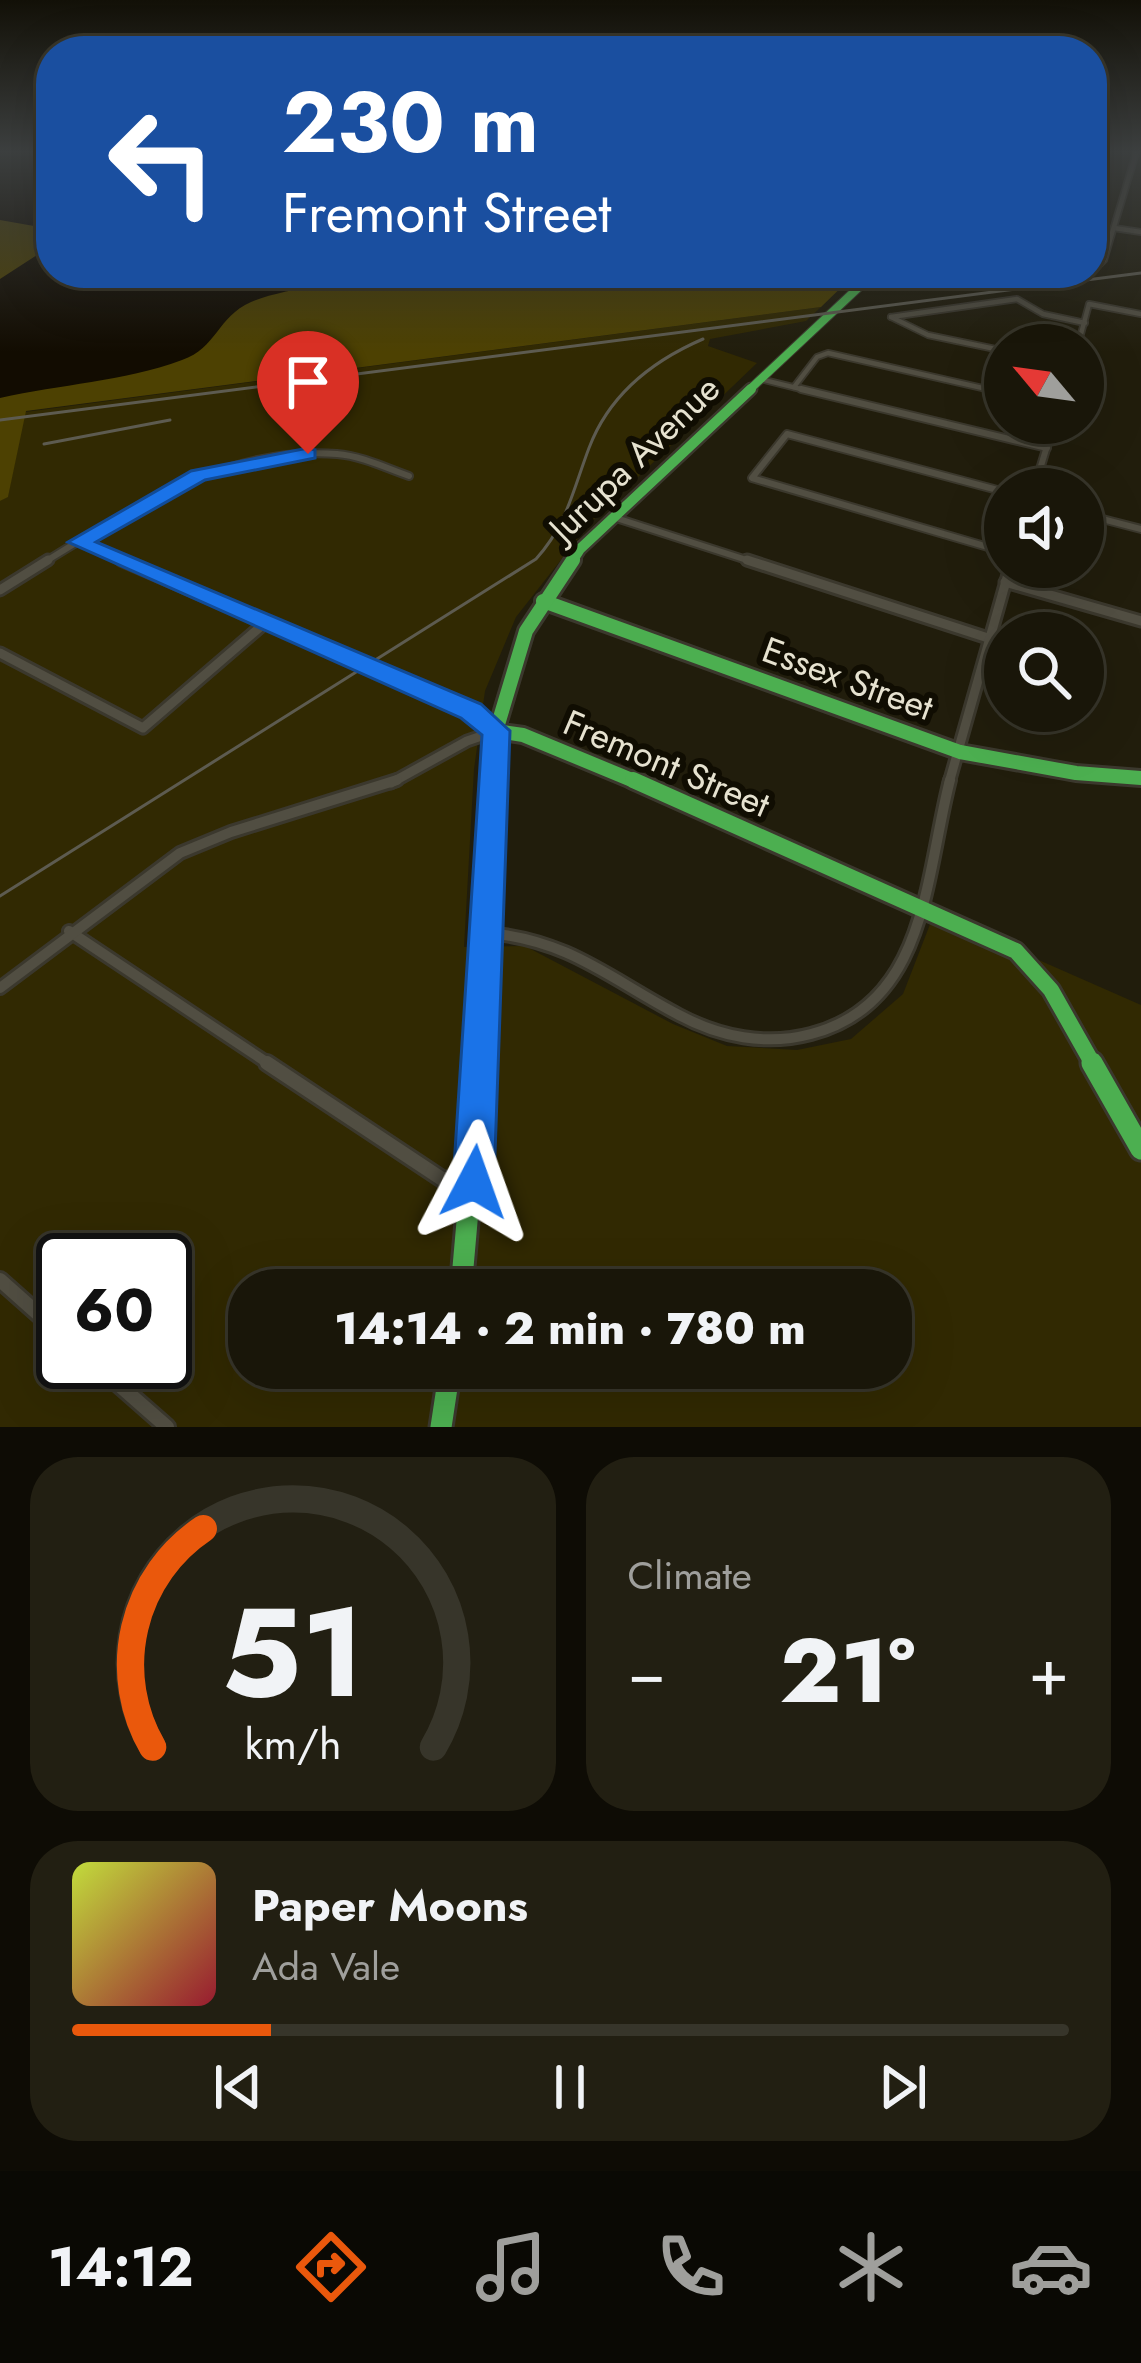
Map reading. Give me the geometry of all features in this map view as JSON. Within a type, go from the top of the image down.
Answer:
[{"type":"main road","name":"Jurupa Avenue","points":[[464,1269],[474,1182],[496,731],[513,664],[542,601],[580,550],[760,379],[770,375],[855,288]]},
{"type":"main road","name":"Essex Street","points":[[542,601],[960,752],[1076,773],[1141,778]]},
{"type":"main road","name":"Fremont Street","points":[[496,731],[523,735],[578,756],[1016,951],[1051,990],[1141,1149]]},
{"type":"main road","points":[[441,1427],[447,1389]]},
{"type":"street","points":[[1107,250],[1116,220]]},
{"type":"street","points":[[1114,228],[1141,232]]},
{"type":"street","points":[[984,347],[928,335],[891,316],[1017,299],[1043,314],[1084,323],[1090,304],[1141,314]]},
{"type":"street","points":[[794,387],[817,357],[827,353],[984,387]]},
{"type":"street","points":[[760,379],[1047,448]]},
{"type":"street","points":[[984,486],[787,434],[752,478],[984,546]]},
{"type":"street","points":[[1041,468],[1048,444]]},
{"type":"street","points":[[0,590],[199,476],[234,465],[337,454],[409,476]]},
{"type":"street","points":[[613,517],[984,637]]},
{"type":"street","points":[[1104,519],[1141,529]]},
{"type":"street","name":"Fremont Street","points":[[79,542],[471,711],[496,731]]},
{"type":"street","points":[[1026,588],[1141,621]]},
{"type":"street","points":[[0,653],[143,728],[266,622]]},
{"type":"street","points":[[489,933],[535,936],[585,955],[708,1029],[733,1036],[785,1040],[847,1021],[884,994],[911,945],[984,654]]},
{"type":"street","points":[[0,988],[148,873],[210,838],[378,788],[467,738],[496,731]]},
{"type":"street","points":[[69,932],[442,1179],[474,1182]]},
{"type":"street","points":[[0,1280],[36,1312]]},
{"type":"street","points":[[124,1389],[167,1427]]},
{"type":"shaded area","points":[[0,220],[36,220],[36,288],[841,288],[821,307],[26,411],[8,497],[0,501]]},
{"type":"shaded area","points":[[0,220],[36,220],[36,245],[34,226]]},
{"type":"shaded area","points":[[36,256],[36,288],[302,288],[240,308],[203,348],[182,360],[114,378],[0,398],[0,279]]},
{"type":"shaded area","points":[[821,307],[806,321],[710,339],[708,346],[757,363],[590,523],[516,617],[485,691],[474,769],[464,947],[525,946],[673,1024],[727,1046],[797,1050],[851,1039],[903,994],[934,914],[1141,1005],[1141,1427],[0,1427],[0,501],[8,496],[25,412]]},
{"type":"railway","points":[[1107,277],[1141,273]]},
{"type":"railway","points":[[0,420],[1025,288]]},
{"type":"railway","points":[[0,896],[536,559],[562,520],[589,448],[620,396],[666,358],[703,339]]},
{"type":"railway","points":[[44,444],[170,420]]},
{"type":"traffic: fast","points":[[463,1269],[484,1035],[496,731],[526,631],[580,549],[858,288]]},
{"type":"traffic: fast","points":[[543,601],[960,752],[1076,773],[1141,778]]},
{"type":"traffic: fast","points":[[496,731],[523,735],[578,756],[1016,951],[1051,990],[1141,1149]]},
{"type":"traffic: fast","points":[[441,1427],[447,1389]]},
{"type":"route","points":[[308,454],[234,465],[199,476],[79,542],[471,711],[496,731],[474,1182]]}]
